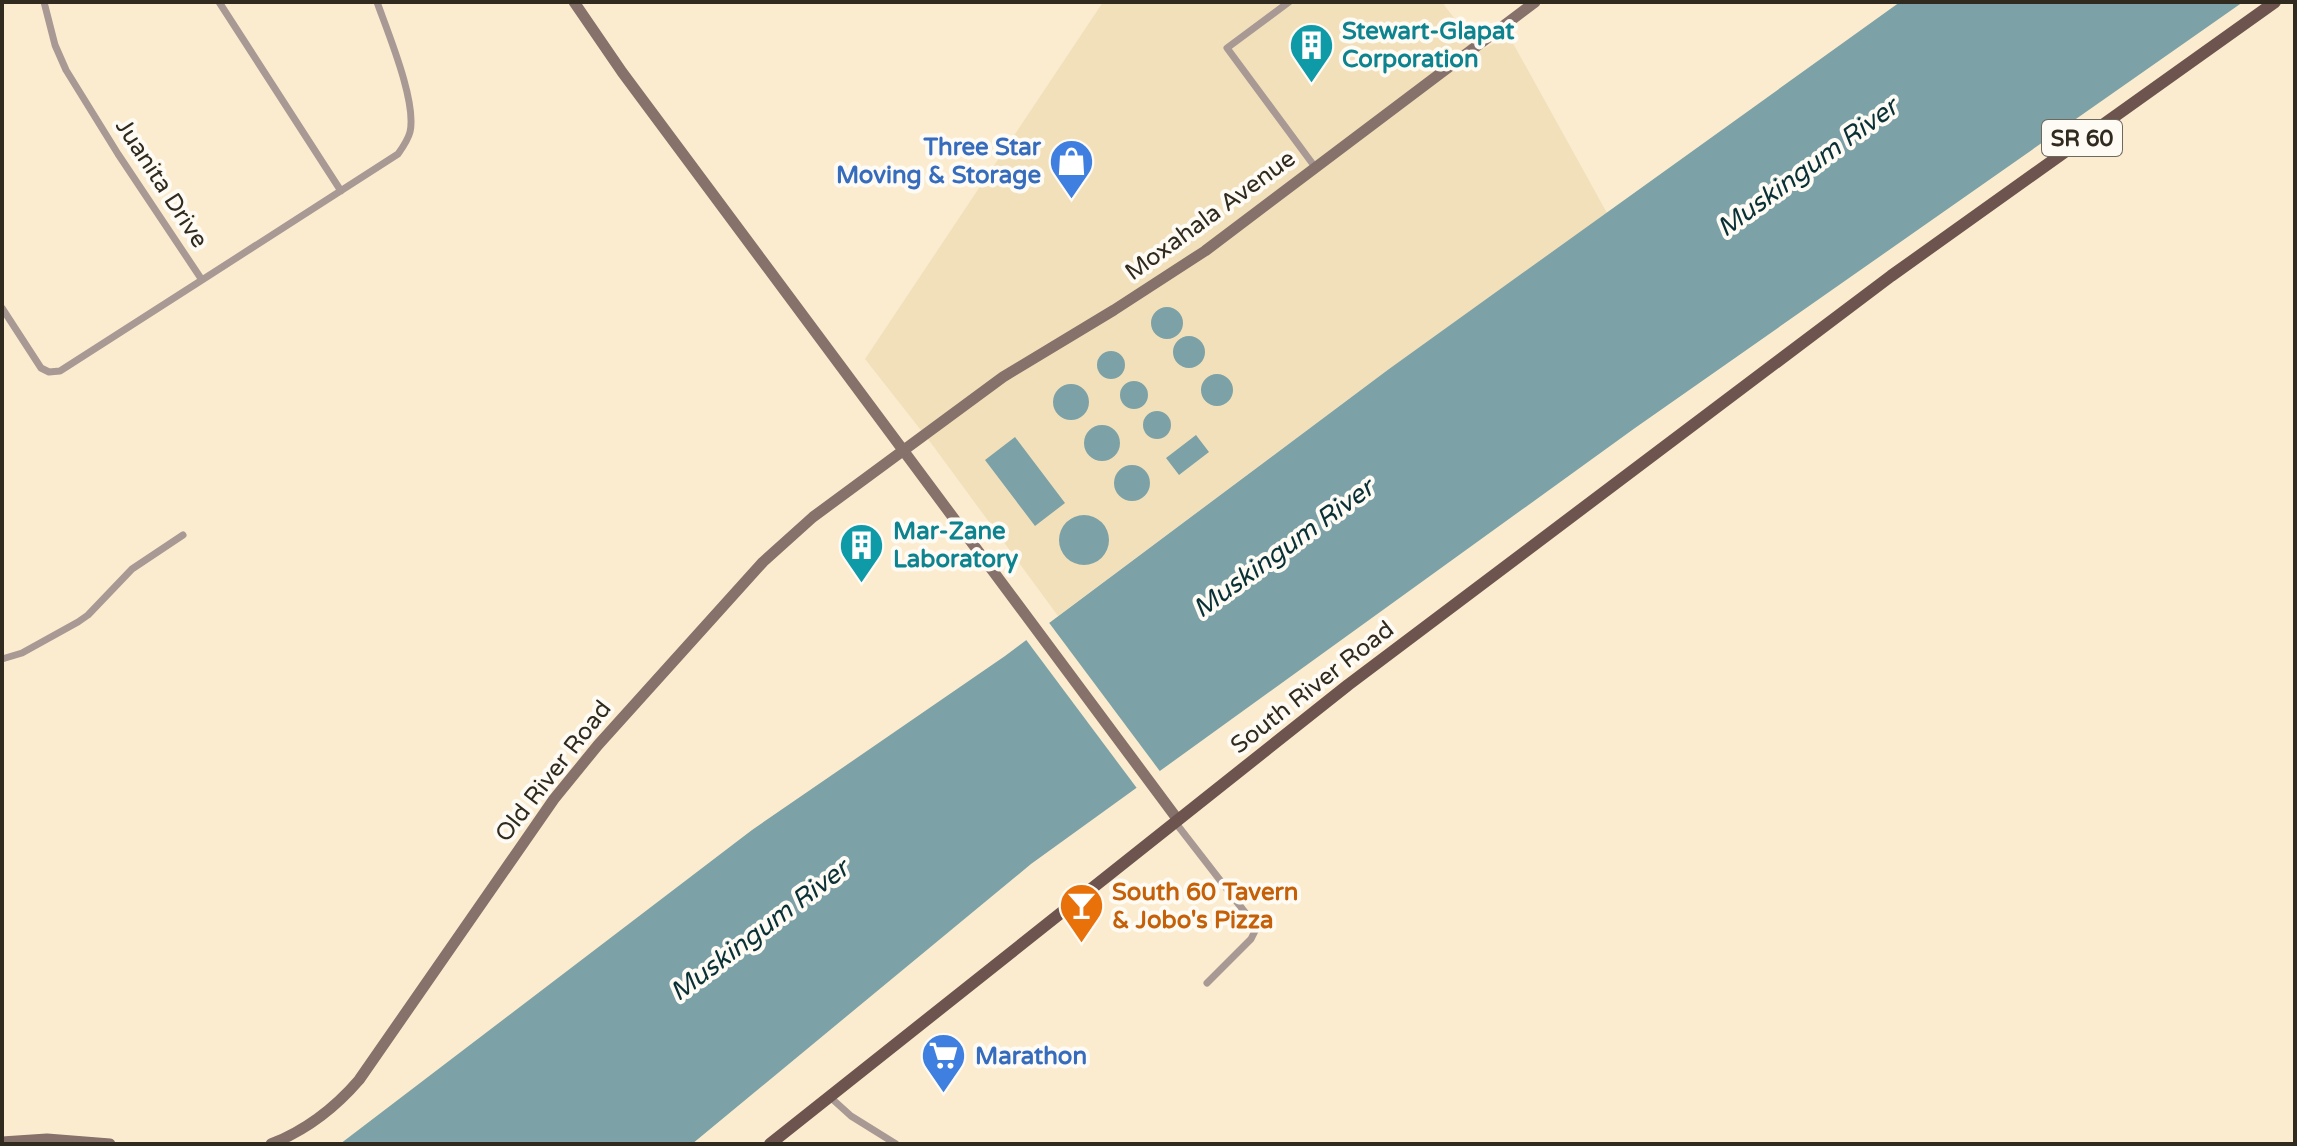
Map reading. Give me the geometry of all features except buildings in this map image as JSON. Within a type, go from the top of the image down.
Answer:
[{"type":"main road","points":[[574,2],[631,85],[1177,821]]},
{"type":"main road","name":"Moxahala Avenue","points":[[903,451],[1003,377],[1205,251],[1535,2]]},
{"type":"main road","name":"South River Road","points":[[770,1144],[1360,676],[1891,276],[2275,2]]},
{"type":"main road","name":"Old River Road","points":[[271,1144],[319,1119],[359,1080],[554,799],[598,745],[763,562],[813,517],[903,451]]},
{"type":"main road","points":[[2,1142],[47,1139],[110,1144]]},
{"type":"street","name":"Juanita Drive","points":[[2,308],[41,368],[49,372],[60,371],[202,280],[66,70],[55,45],[44,2]]},
{"type":"street","points":[[219,2],[341,191]]},
{"type":"street","points":[[202,280],[398,154],[405,145],[412,120],[410,103],[377,2]]},
{"type":"street","points":[[1289,2],[1227,48],[1315,167]]},
{"type":"street","points":[[2,659],[22,653],[78,622],[132,569],[183,535]]},
{"type":"street","points":[[1177,821],[1254,924],[1251,939],[1207,983]]},
{"type":"street","points":[[830,1097],[851,1116],[896,1144]]},
{"type":"shaded area","points":[[1103,2],[1442,2],[1479,51],[1509,36],[1607,213],[1389,369],[1058,616],[865,359]]},
{"type":"water","name":"Muskingum River","points":[[1900,2],[2243,2],[1635,428],[1031,864],[692,1144],[340,1144],[752,830],[1005,656],[1389,369]]},
{"type":"water","points":[[1167,307],[1178,312],[1183,323],[1178,334],[1167,339],[1156,334],[1151,323],[1156,312]]},
{"type":"water","points":[[1189,336],[1200,341],[1205,352],[1200,363],[1189,368],[1178,363],[1173,352],[1178,341]]},
{"type":"water","points":[[1111,351],[1121,355],[1125,365],[1121,375],[1111,379],[1101,375],[1097,365],[1101,355]]},
{"type":"water","points":[[1217,374],[1228,379],[1233,390],[1228,401],[1217,406],[1206,401],[1201,390],[1206,379]]},
{"type":"water","points":[[1134,381],[1144,385],[1148,395],[1144,405],[1134,409],[1124,405],[1120,395],[1124,385]]},
{"type":"water","points":[[1071,384],[1084,389],[1089,402],[1084,415],[1071,420],[1058,415],[1053,402],[1058,389]]},
{"type":"water","points":[[1157,411],[1167,415],[1171,425],[1167,435],[1157,439],[1147,435],[1143,425],[1147,415]]},
{"type":"water","points":[[1102,425],[1115,430],[1120,443],[1115,456],[1102,461],[1089,456],[1084,443],[1089,430]]},
{"type":"water","points":[[1196,435],[1209,452],[1179,475],[1166,458]]},
{"type":"water","points":[[1015,437],[1065,503],[1035,526],[985,460]]},
{"type":"water","points":[[1132,465],[1145,470],[1150,483],[1145,496],[1132,501],[1119,496],[1114,483],[1119,470]]},
{"type":"water","points":[[1084,515],[1102,522],[1109,540],[1102,558],[1084,565],[1066,558],[1059,540],[1066,522]]},
{"type":"pier","points":[[1047,620],[1162,774],[1139,791],[1024,637]]},
{"type":"place","name":"Stewart-Glapat Corporation","points":[[1311,84]]},
{"type":"place","name":"Three Star Moving & Storage","points":[[1072,200]]},
{"type":"place","name":"Mar-Zane Laboratory","points":[[862,584]]},
{"type":"place","name":"South 60 Tavern & Jobo's Pizza","points":[[1081,945]]},
{"type":"place","name":"Marathon","points":[[944,1095]]}]
